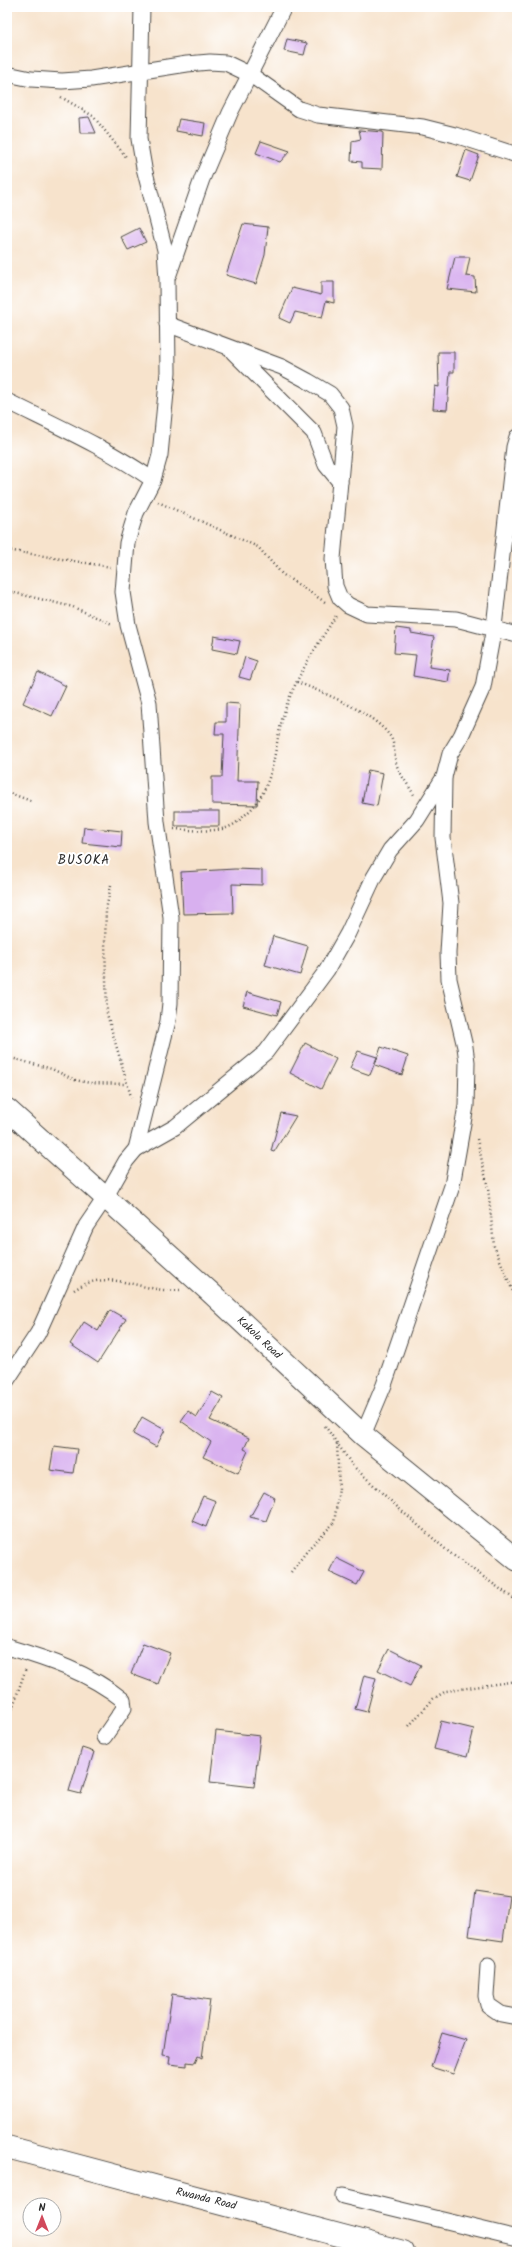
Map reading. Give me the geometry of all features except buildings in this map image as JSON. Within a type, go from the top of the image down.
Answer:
[{"type":"highway","name":"Rwanda Road","points":[[7,2147],[404,2252]]},
{"type":"main road","name":"Kakola Road","points":[[7,1110],[210,1292],[363,1436],[517,1560]]},
{"type":"street","points":[[136,1149],[162,1048],[170,1003],[171,917],[158,828],[149,703],[130,631],[124,592],[125,569],[131,528],[145,494],[153,480],[163,435],[168,372],[167,280],[161,229],[140,153],[139,119],[142,72],[142,7]]},
{"type":"street","points":[[167,280],[202,180],[233,107],[284,7]]},
{"type":"street","points":[[7,74],[31,79],[62,81],[142,72],[167,66],[210,62],[226,63],[251,74],[298,109],[318,115],[423,127],[455,135],[517,155]]},
{"type":"street","points":[[167,324],[282,367],[330,394],[341,408],[344,418],[334,559],[335,586],[340,598],[348,606],[367,614],[456,618],[494,627],[517,635]]},
{"type":"street","points":[[228,347],[311,430],[326,465],[340,482]]},
{"type":"street","points":[[7,401],[108,452],[153,480]]},
{"type":"street","points":[[363,1436],[384,1386],[450,1192],[466,1106],[467,1062],[465,1047],[449,979],[448,954],[452,903],[443,838],[444,777],[450,754],[461,736],[483,687],[494,627],[514,447],[517,437]]},
{"type":"street","points":[[7,1380],[38,1333],[86,1226],[105,1198],[126,1161],[136,1149],[175,1127],[266,1052],[327,970],[348,933],[374,877],[390,850],[423,810],[444,777]]},
{"type":"street","points":[[7,1647],[31,1654],[89,1679],[106,1687],[123,1700],[124,1708],[104,1737]]},
{"type":"street","points":[[488,1966],[486,1996],[488,2005],[501,2014],[517,2017]]},
{"type":"street","points":[[344,2196],[517,2238]]},
{"type":"path","points":[[56,94],[93,116],[130,162]]},
{"type":"path","points":[[145,494],[164,507],[245,540],[258,547],[282,574],[329,604]]},
{"type":"path","points":[[7,550],[125,569]]},
{"type":"path","points":[[7,591],[73,607],[130,631]]},
{"type":"path","points":[[158,828],[206,830],[223,829],[234,825],[257,805],[265,790],[283,716],[297,682],[339,610]]},
{"type":"path","points":[[297,682],[337,698],[355,708],[390,735],[393,742],[397,766],[423,810]]},
{"type":"path","points":[[7,792],[31,801]]},
{"type":"path","points":[[111,885],[106,910],[105,942],[107,1014],[126,1084],[142,1125]]},
{"type":"path","points":[[7,1057],[52,1069],[75,1080],[106,1084],[126,1084]]},
{"type":"path","points":[[476,1137],[488,1188],[494,1246],[517,1301]]},
{"type":"path","points":[[51,1306],[83,1284],[94,1280],[111,1279],[169,1291],[187,1289],[210,1292]]},
{"type":"path","points":[[320,1419],[353,1466],[450,1553],[517,1601]]},
{"type":"path","points":[[291,1572],[310,1547],[334,1523],[339,1489],[337,1443]]},
{"type":"path","points":[[7,1724],[31,1654]]},
{"type":"path","points":[[409,1726],[433,1699],[446,1691],[517,1681]]},
{"type":"district","name":"BUSOKA","points":[[84,860]]}]
